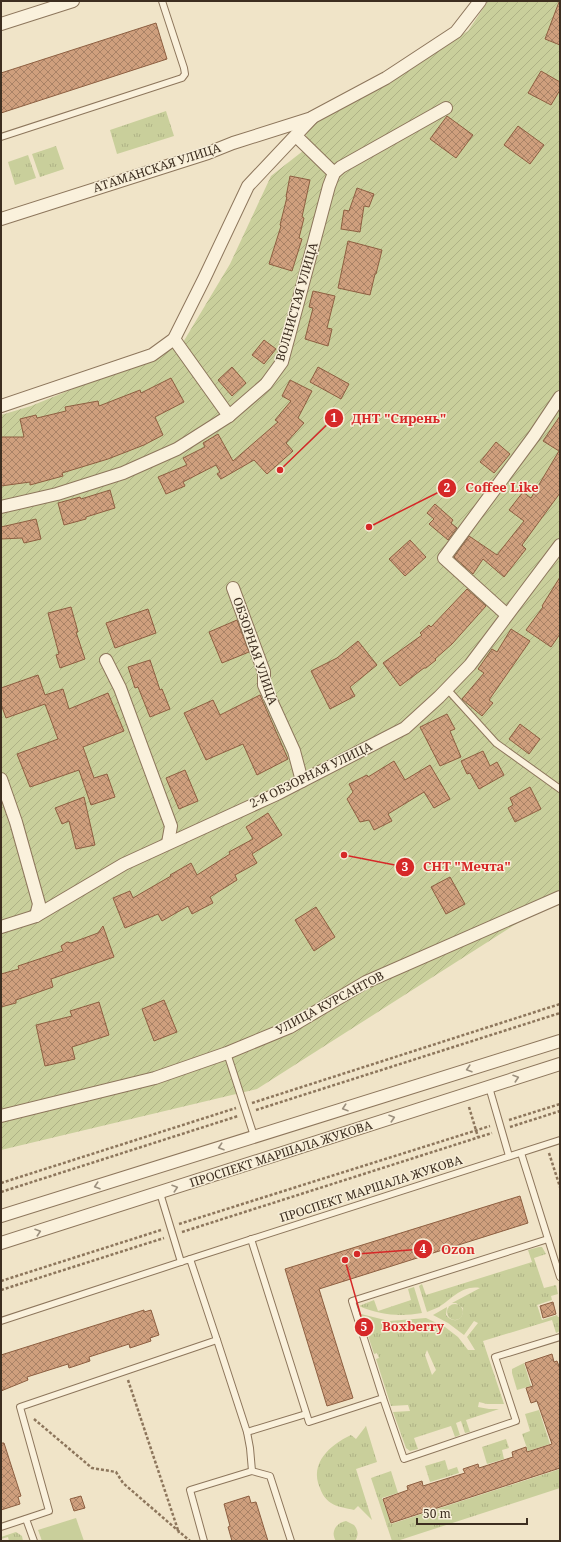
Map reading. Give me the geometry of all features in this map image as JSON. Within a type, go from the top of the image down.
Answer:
[{"type":"street","points":[[1,24],[73,1]]},
{"type":"street","points":[[1,406],[152,355],[174,339],[248,186],[313,117],[386,78],[456,32],[480,1]]},
{"type":"street","points":[[296,136],[334,173],[341,166],[446,108]]},
{"type":"street","name":"АТАМАНСКАЯ УЛИЦА","points":[[1,219],[208,153],[233,143],[313,117]]},
{"type":"street","name":"ВОЛНИСТАЯ УЛИЦА","points":[[1,507],[57,494],[123,473],[177,449],[229,416],[266,384],[282,362],[329,186],[334,173]]},
{"type":"street","points":[[174,339],[229,416]]},
{"type":"street","points":[[507,614],[444,558],[534,436],[560,397]]},
{"type":"street","name":"2-Я ОБЗОРНАЯ УЛИЦА","points":[[1,927],[36,916],[124,864],[302,781],[405,728],[447,689],[470,665],[507,614],[536,580],[560,546]]},
{"type":"street","name":"ОБЗОРНАЯ УЛИЦА","points":[[234,588],[264,672],[264,685],[294,751],[302,781]]},
{"type":"street","points":[[106,660],[120,688],[171,826],[168,843]]},
{"type":"street","points":[[1,779],[16,822],[39,904],[36,916]]},
{"type":"street","name":"УЛИЦА КУРСАНТОВ","points":[[1,1116],[155,1078],[227,1053],[290,1027],[366,982],[560,897]]},
{"type":"street","name":"ПРОСПЕКТ МАРШАЛА ЖУКОВА","points":[[1,1216],[560,1040]]},
{"type":"street","name":"ПРОСПЕКТ МАРШАЛА ЖУКОВА","points":[[1,1244],[560,1064]]},
{"type":"lane","points":[[1,137],[182,78],[185,74],[184,68],[162,1]]},
{"type":"lane","points":[[447,689],[496,743],[560,789]]},
{"type":"lane","points":[[227,1053],[254,1136]]},
{"type":"lane","points":[[489,1087],[509,1156]]},
{"type":"lane","name":"ПРОСПЕКТ МАРШАЛА ЖУКОВА","points":[[1,1321],[560,1140]]},
{"type":"lane","points":[[520,1153],[560,1277]]},
{"type":"lane","points":[[160,1193],[181,1262]]},
{"type":"lane","points":[[251,1239],[309,1422],[383,1398]]},
{"type":"lane","points":[[548,1239],[352,1301],[404,1459],[516,1421],[495,1357],[560,1337]]},
{"type":"lane","points":[[190,1259],[247,1432],[252,1471]]},
{"type":"lane","points":[[1,1527],[49,1511],[20,1407],[217,1340]]},
{"type":"lane","points":[[247,1432],[306,1414]]},
{"type":"lane","points":[[204,1541],[190,1490],[252,1471],[270,1476],[291,1541]]},
{"type":"lane","points":[[26,1519],[34,1541]]},
{"type":"path","points":[[1,1183],[560,1004]]},
{"type":"path","points":[[1,1192],[560,1013]]},
{"type":"path","points":[[1,1281],[560,1104]]},
{"type":"path","points":[[1,1290],[560,1111]]},
{"type":"path","points":[[547,1144],[560,1187]]},
{"type":"path","points":[[125,1372],[180,1533]]},
{"type":"path","points":[[20,1407],[92,1468],[116,1472],[123,1483],[190,1541]]},
{"type":"green space","points":[[488,1],[560,1],[560,896],[257,1089],[1,1150],[1,415],[31,406],[182,344],[230,264],[271,176],[308,147],[305,127],[468,31]]},
{"type":"green space","points":[[166,111],[174,136],[117,154],[110,130]]},
{"type":"green space","points":[[56,146],[64,169],[40,177],[32,154]]},
{"type":"green space","points":[[28,155],[36,178],[15,185],[8,162]]},
{"type":"green space","points":[[542,1247],[546,1254],[534,1258],[544,1288],[556,1285],[558,1294],[551,1296],[552,1300],[537,1305],[542,1320],[557,1315],[560,1317],[560,1331],[556,1333],[552,1320],[483,1341],[504,1404],[487,1404],[479,1402],[478,1407],[499,1409],[466,1420],[470,1432],[465,1433],[461,1421],[456,1423],[460,1435],[455,1437],[451,1426],[414,1438],[418,1449],[410,1451],[406,1448],[393,1412],[410,1411],[408,1405],[391,1406],[376,1359],[379,1358],[377,1353],[374,1354],[361,1314],[389,1321],[426,1318],[445,1327],[458,1337],[468,1350],[475,1350],[467,1337],[478,1323],[474,1321],[464,1335],[448,1323],[433,1315],[447,1307],[446,1315],[452,1320],[458,1320],[462,1316],[463,1308],[456,1303],[452,1303],[480,1288],[468,1289],[458,1293],[439,1307],[427,1312],[419,1286],[422,1284],[426,1295],[532,1262],[528,1250]],"holes":[[[427,1350],[436,1370],[432,1375],[425,1355]]]},
{"type":"green space","points":[[414,1287],[422,1313],[406,1315],[390,1314],[382,1313],[359,1306],[374,1300],[378,1311],[411,1300],[408,1289]]},
{"type":"green space","points":[[455,1304],[461,1306],[463,1312],[461,1318],[455,1320],[449,1318],[447,1312],[449,1306]]},
{"type":"green space","points":[[524,1363],[531,1386],[517,1390],[512,1369]]},
{"type":"green space","points":[[539,1410],[550,1444],[528,1451],[522,1434],[530,1431],[525,1414]]},
{"type":"green space","points":[[366,1426],[377,1462],[356,1469],[372,1520],[358,1506],[354,1510],[333,1504],[325,1498],[317,1479],[319,1463],[329,1450],[343,1439],[351,1435],[356,1439]]},
{"type":"green space","points":[[506,1439],[509,1448],[502,1450],[504,1459],[487,1464],[482,1447]]},
{"type":"green space","points":[[445,1460],[448,1470],[457,1467],[459,1473],[430,1482],[425,1466]]},
{"type":"green space","points":[[560,1469],[560,1488],[397,1541],[392,1541],[371,1478],[391,1471],[398,1493],[382,1498],[391,1524]]},
{"type":"green space","points":[[76,1518],[84,1541],[42,1541],[38,1530]]},
{"type":"green space","points":[[346,1521],[354,1525],[358,1533],[355,1541],[336,1541],[334,1538],[335,1528],[342,1522]]},
{"type":"green space","points":[[16,1532],[22,1536],[23,1541],[9,1541],[8,1537],[1,1539],[1,1537]]},
{"type":"building","points":[[560,2],[560,45],[545,39]]},
{"type":"building","points":[[156,23],[167,59],[1,113],[1,73]]},
{"type":"building","points":[[541,71],[560,82],[560,90],[551,105],[528,93]]},
{"type":"building","points":[[447,116],[473,135],[456,158],[430,139]]},
{"type":"building","points":[[518,126],[544,145],[530,164],[504,145]]},
{"type":"building","points":[[290,176],[310,180],[299,238],[302,239],[292,271],[269,264],[281,226]]},
{"type":"building","points":[[357,188],[374,194],[369,207],[364,206],[360,232],[341,229],[344,210],[349,211]]},
{"type":"building","points":[[348,241],[382,250],[370,295],[338,288]]},
{"type":"building","points":[[313,291],[335,296],[327,328],[332,329],[328,346],[305,339],[313,308],[309,307]]},
{"type":"building","points":[[264,340],[276,349],[264,364],[252,355]]},
{"type":"building","points":[[232,367],[246,383],[232,396],[218,380]]},
{"type":"building","points":[[318,367],[349,384],[341,399],[310,382]]},
{"type":"building","points":[[171,378],[184,402],[155,417],[163,435],[144,445],[108,459],[62,473],[63,476],[30,485],[30,482],[1,486],[1,437],[24,437],[20,419],[36,415],[37,418],[66,411],[65,407],[98,401],[99,406],[140,390],[141,393]]},
{"type":"building","points":[[290,380],[312,391],[298,418],[304,423],[286,443],[293,451],[267,474],[254,460],[221,479],[217,474],[220,472],[216,465],[183,482],[185,486],[166,494],[158,477],[187,465],[183,458],[205,447],[203,443],[218,434],[233,461],[278,422],[275,420],[291,401],[282,396]]},
{"type":"building","points":[[560,416],[560,493],[522,545],[526,549],[504,577],[483,559],[473,574],[454,557],[469,536],[497,555],[524,521],[509,510],[523,492],[531,498],[559,451],[543,441]]},
{"type":"building","points":[[496,442],[510,454],[494,473],[480,462]]},
{"type":"building","points":[[110,490],[115,508],[86,517],[86,519],[64,525],[58,503],[80,497],[81,499]]},
{"type":"building","points":[[435,504],[453,520],[451,523],[457,528],[448,540],[429,524],[434,519],[427,513]]},
{"type":"building","points":[[36,519],[41,539],[24,543],[22,538],[1,539],[1,527]]},
{"type":"building","points":[[410,540],[426,557],[405,576],[389,559]]},
{"type":"building","points":[[560,577],[560,634],[551,647],[526,630],[543,607],[542,606]]},
{"type":"building","points":[[467,589],[486,606],[452,644],[435,659],[436,660],[400,686],[383,663],[422,635],[420,633],[429,625],[431,627]]},
{"type":"building","points":[[71,607],[78,632],[76,632],[85,659],[60,668],[56,655],[59,654],[48,613]]},
{"type":"building","points":[[148,609],[156,633],[115,648],[106,623]]},
{"type":"building","points":[[237,620],[249,652],[222,663],[209,632]]},
{"type":"building","points":[[511,629],[530,641],[489,700],[493,703],[482,716],[462,699],[484,673],[478,669],[492,649],[497,652]]},
{"type":"building","points":[[358,641],[377,665],[350,687],[355,696],[330,709],[311,671],[337,658]]},
{"type":"building","points":[[150,660],[160,690],[162,689],[170,709],[150,717],[138,687],[135,688],[128,667]]},
{"type":"building","points":[[38,675],[45,695],[63,689],[69,709],[108,693],[124,731],[83,747],[94,778],[107,774],[115,797],[91,805],[79,770],[30,787],[17,754],[58,739],[45,704],[6,718],[1,704],[1,688]]},
{"type":"building","points":[[260,695],[288,759],[257,775],[243,744],[206,760],[184,713],[213,700],[220,715]]},
{"type":"building","points":[[447,714],[455,729],[450,731],[461,757],[440,766],[420,727]]},
{"type":"building","points":[[520,724],[540,739],[529,754],[509,739]]},
{"type":"building","points":[[483,751],[490,766],[497,762],[504,775],[479,789],[470,773],[467,774],[461,761]]},
{"type":"building","points":[[394,761],[405,780],[430,765],[450,799],[434,808],[424,792],[388,814],[392,821],[374,830],[369,820],[360,822],[347,799],[353,792],[349,784],[367,775],[368,777]]},
{"type":"building","points":[[185,770],[198,801],[179,809],[166,778]]},
{"type":"building","points":[[530,787],[541,809],[515,822],[508,808],[513,805],[510,798]]},
{"type":"building","points":[[84,797],[95,845],[76,849],[69,821],[62,824],[55,808]]},
{"type":"building","points":[[268,813],[282,835],[252,854],[257,863],[235,875],[237,880],[210,897],[213,903],[192,914],[188,906],[162,921],[158,914],[125,928],[113,898],[130,891],[133,898],[191,863],[197,875],[230,854],[229,852],[253,839],[246,827]]},
{"type":"building","points":[[450,877],[465,904],[446,914],[431,887]]},
{"type":"building","points":[[316,907],[335,937],[314,951],[295,920]]},
{"type":"building","points":[[103,926],[114,957],[51,979],[53,987],[16,1000],[16,1003],[1,1007],[1,974],[19,969],[18,966],[63,951],[61,946],[67,942],[71,943],[98,933]]},
{"type":"building","points":[[164,1000],[177,1032],[154,1041],[142,1009]]},
{"type":"building","points":[[99,1002],[109,1035],[72,1047],[75,1059],[45,1066],[36,1025],[72,1016],[70,1011]]},
{"type":"building","points":[[520,1196],[528,1223],[319,1289],[353,1398],[327,1406],[285,1269]]},
{"type":"building","points":[[553,1302],[556,1314],[543,1318],[540,1306]]},
{"type":"building","points":[[144,1310],[144,1312],[151,1310],[159,1335],[150,1338],[151,1341],[130,1348],[129,1344],[89,1357],[90,1361],[69,1368],[68,1364],[27,1377],[28,1380],[1,1391],[1,1355]]},
{"type":"building","points":[[552,1354],[554,1362],[557,1361],[560,1369],[560,1468],[391,1523],[383,1499],[408,1490],[407,1486],[422,1481],[423,1486],[465,1473],[463,1469],[478,1464],[479,1468],[513,1457],[512,1452],[526,1447],[527,1452],[552,1444],[537,1401],[531,1403],[526,1388],[533,1386],[525,1363]]},
{"type":"building","points":[[1,1443],[4,1443],[21,1496],[18,1497],[20,1504],[1,1510]]},
{"type":"building","points":[[81,1496],[85,1508],[74,1511],[70,1499]]},
{"type":"building","points":[[249,1496],[251,1503],[256,1502],[268,1541],[232,1541],[228,1527],[230,1526],[224,1504]]},
{"type":"place","name":"ДНТ \"Сирень\"","points":[[280,470]]},
{"type":"place","name":"Coffee Like","points":[[369,527]]},
{"type":"place","name":"СНТ \"Мечта\"","points":[[344,855]]},
{"type":"place","name":"Ozon","points":[[357,1254]]},
{"type":"place","name":"Boxberry","points":[[345,1260]]}]
